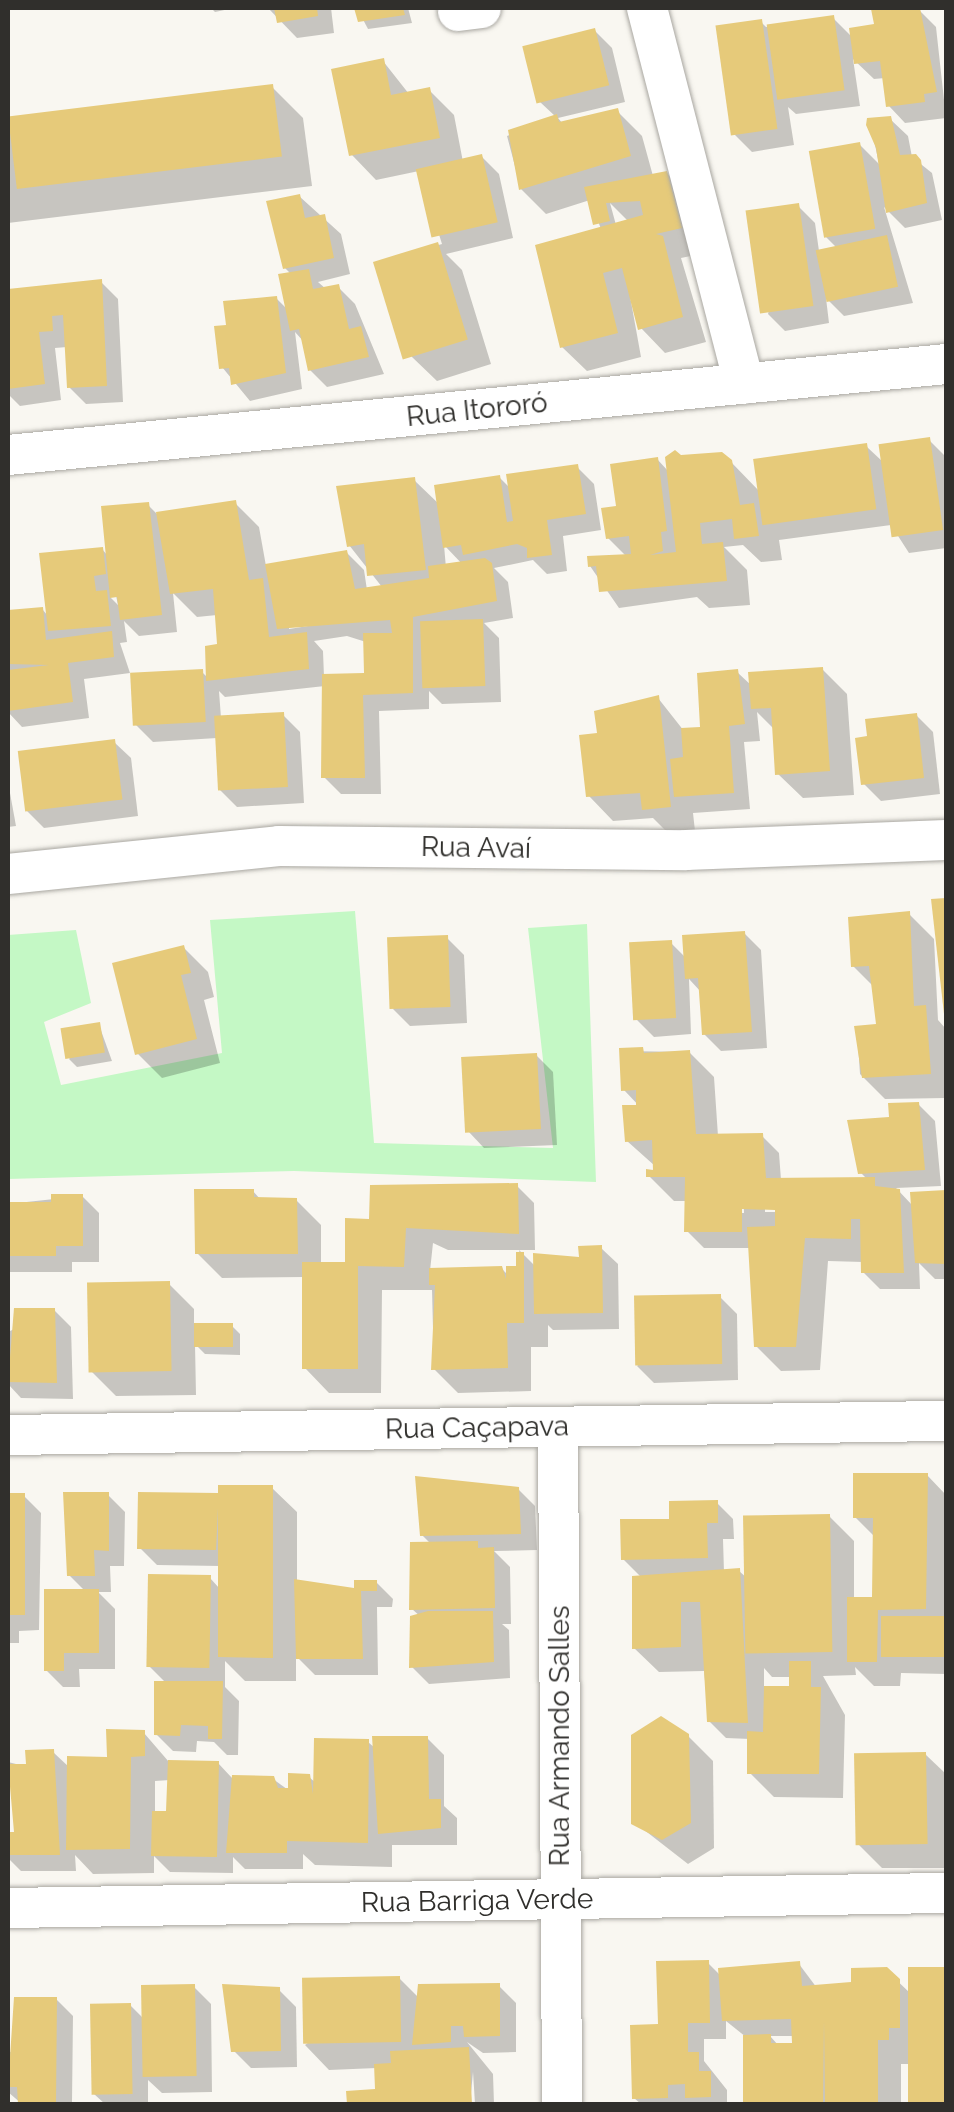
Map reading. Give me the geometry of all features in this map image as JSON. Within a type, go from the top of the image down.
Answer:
[{"type":"street","points":[[647,8],[744,384]]},
{"type":"street","name":"Rua Itororó","points":[[8,455],[946,364]]},
{"type":"street","name":"Rua Avaí","points":[[8,874],[279,846],[686,850],[946,840]]},
{"type":"street","name":"Rua Caçapava","points":[[8,1435],[946,1420]]},
{"type":"street","name":"Rua Armando Salles","points":[[558,1426],[562,2104]]},
{"type":"street","name":"Rua Barriga Verde","points":[[8,1908],[946,1893]]},
{"type":"green space","points":[[355,911],[374,1143],[553,1148],[528,928],[587,924],[596,1182],[294,1171],[8,1179],[8,935],[76,930],[91,1003],[44,1022],[61,1085],[222,1053],[210,920]]},
{"type":"building","points":[[274,8],[317,8],[318,16],[277,23]]},
{"type":"building","points":[[354,8],[403,8],[405,15],[358,22]]},
{"type":"building","points":[[920,8],[937,92],[924,94],[925,102],[886,107],[880,61],[854,64],[849,28],[874,24],[871,9]]},
{"type":"building","points":[[834,15],[845,90],[777,100],[767,24]]},
{"type":"building","points":[[762,19],[777,129],[731,135],[715,26]]},
{"type":"building","points":[[595,28],[609,85],[537,103],[522,46]]},
{"type":"building","points":[[384,58],[391,95],[430,87],[440,138],[349,156],[331,69]]},
{"type":"building","points":[[273,84],[282,156],[17,189],[8,117]]},
{"type":"building","points":[[618,108],[631,156],[519,190],[508,130],[557,114],[559,122]]},
{"type":"building","points":[[891,116],[900,155],[916,154],[921,160],[927,203],[886,213],[876,148],[866,125],[867,118]]},
{"type":"building","points":[[860,142],[875,229],[824,238],[809,151]]},
{"type":"building","points":[[482,154],[498,222],[431,238],[416,169]]},
{"type":"building","points":[[667,171],[682,228],[656,234],[663,236],[683,317],[638,330],[622,268],[603,273],[618,333],[560,348],[535,245],[643,215],[640,201],[606,203],[610,221],[593,225],[584,187]]},
{"type":"building","points":[[300,194],[305,218],[325,214],[334,258],[283,269],[266,201]]},
{"type":"building","points":[[799,203],[813,306],[760,314],[746,211]]},
{"type":"building","points":[[887,235],[898,287],[827,302],[816,250]]},
{"type":"building","points":[[438,242],[468,340],[403,359],[373,262]]},
{"type":"building","points":[[309,269],[313,289],[339,284],[349,329],[361,326],[369,357],[308,371],[299,329],[290,331],[278,274]]},
{"type":"building","points":[[102,279],[107,386],[67,388],[63,315],[52,316],[53,331],[39,332],[45,384],[8,389],[8,289]]},
{"type":"building","points":[[277,296],[286,373],[231,385],[229,368],[219,369],[214,326],[226,325],[223,301]]},
{"type":"building","points":[[930,437],[943,530],[892,537],[879,444]]},
{"type":"building","points":[[867,443],[876,509],[762,525],[753,459]]},
{"type":"building","points":[[675,450],[681,455],[722,452],[732,460],[740,505],[754,503],[759,536],[734,539],[732,519],[700,523],[702,544],[723,542],[727,581],[599,592],[596,566],[588,567],[587,556],[631,554],[629,536],[606,539],[601,508],[616,506],[610,464],[658,457],[667,531],[661,532],[663,551],[650,555],[676,552],[665,457]]},
{"type":"building","points":[[578,464],[586,514],[547,520],[552,555],[527,558],[527,548],[517,544],[463,555],[461,545],[443,548],[434,485],[500,475],[507,522],[513,521],[506,474]]},
{"type":"building","points":[[415,477],[426,570],[367,576],[364,544],[347,547],[336,486]]},
{"type":"building","points":[[236,500],[249,580],[263,578],[269,637],[307,632],[309,669],[206,681],[205,646],[217,644],[213,589],[170,594],[156,512]]},
{"type":"building","points":[[149,502],[162,615],[120,620],[117,597],[110,598],[101,506]]},
{"type":"building","points":[[103,547],[106,574],[94,576],[96,591],[107,590],[111,626],[48,631],[39,553]]},
{"type":"building","points":[[347,550],[355,589],[429,578],[428,566],[485,558],[492,563],[497,601],[413,617],[413,693],[363,695],[365,778],[321,778],[322,674],[364,673],[363,633],[392,633],[390,620],[277,629],[265,564]]},
{"type":"building","points":[[43,607],[46,640],[112,631],[114,657],[68,663],[73,702],[8,711],[8,670],[49,665],[8,664],[8,610]]},
{"type":"building","points":[[483,619],[485,686],[422,688],[420,621]]},
{"type":"building","points":[[823,667],[830,771],[775,775],[771,708],[751,709],[748,672]]},
{"type":"building","points":[[203,669],[206,722],[133,726],[130,673]]},
{"type":"building","points":[[738,669],[745,724],[729,726],[734,793],[674,797],[670,759],[683,757],[681,728],[700,727],[697,673]]},
{"type":"building","points":[[659,695],[671,807],[642,810],[640,793],[586,797],[579,735],[597,733],[594,711]]},
{"type":"building","points":[[284,712],[288,787],[218,791],[214,716]]},
{"type":"building","points":[[917,713],[924,778],[861,785],[855,738],[867,736],[865,719]]},
{"type":"building","points":[[115,739],[122,800],[25,811],[18,751]]},
{"type":"building","points":[[946,898],[946,1014],[944,1014],[931,899]]},
{"type":"building","points":[[910,911],[914,1006],[926,1005],[931,1074],[862,1078],[854,1026],[876,1024],[869,966],[851,967],[848,917]]},
{"type":"building","points":[[745,931],[752,1032],[702,1035],[698,978],[685,979],[682,935]]},
{"type":"building","points":[[448,935],[451,1007],[390,1009],[387,937]]},
{"type":"building","points":[[672,940],[676,1018],[633,1020],[629,942]]},
{"type":"building","points":[[184,945],[191,973],[181,975],[197,1039],[135,1055],[112,963]]},
{"type":"building","points":[[100,1022],[105,1053],[65,1059],[60,1028]]},
{"type":"building","points":[[643,1047],[644,1053],[690,1050],[696,1134],[763,1133],[766,1178],[875,1177],[875,1186],[900,1189],[904,1273],[861,1273],[860,1219],[851,1219],[851,1239],[805,1238],[796,1347],[754,1347],[747,1227],[775,1226],[775,1210],[742,1209],[742,1232],[684,1232],[685,1177],[646,1177],[646,1169],[653,1170],[652,1140],[625,1142],[622,1105],[636,1105],[636,1090],[621,1091],[619,1048]]},
{"type":"building","points":[[537,1053],[541,1129],[465,1133],[461,1057]]},
{"type":"building","points":[[919,1102],[925,1170],[858,1174],[847,1120],[889,1117],[888,1103]]},
{"type":"building","points":[[518,1183],[519,1234],[406,1228],[404,1267],[358,1266],[358,1369],[302,1369],[302,1262],[345,1262],[345,1218],[369,1219],[370,1185]]},
{"type":"building","points":[[194,1189],[254,1189],[254,1197],[297,1198],[298,1254],[195,1254]]},
{"type":"building","points":[[946,1190],[946,1264],[915,1263],[910,1192]]},
{"type":"building","points":[[51,1194],[83,1194],[83,1246],[56,1246],[56,1256],[8,1256],[8,1202],[51,1202]]},
{"type":"building","points":[[602,1245],[603,1313],[534,1314],[533,1253],[579,1257],[578,1246]]},
{"type":"building","points":[[516,1252],[524,1252],[524,1323],[507,1323],[508,1368],[431,1370],[435,1285],[429,1285],[429,1268],[502,1266],[506,1279],[506,1266],[516,1266]]},
{"type":"building","points":[[170,1281],[172,1371],[89,1372],[87,1282]]},
{"type":"building","points":[[721,1294],[722,1364],[635,1366],[634,1296]]},
{"type":"building","points":[[14,1308],[55,1308],[57,1383],[8,1382]]},
{"type":"building","points":[[194,1323],[233,1323],[233,1347],[194,1347]]},
{"type":"building","points":[[853,1473],[928,1473],[926,1609],[878,1610],[877,1662],[847,1662],[847,1597],[872,1597],[873,1518],[853,1518]]},
{"type":"building","points":[[415,1476],[519,1487],[521,1534],[420,1536]]},
{"type":"building","points":[[218,1485],[273,1485],[273,1658],[218,1657],[218,1508],[216,1550],[137,1549],[138,1492],[218,1493]]},
{"type":"building","points":[[63,1492],[109,1492],[109,1551],[94,1550],[95,1576],[67,1576]]},
{"type":"building","points":[[8,1493],[25,1493],[25,1615],[8,1615]]},
{"type":"building","points":[[718,1500],[718,1523],[707,1523],[708,1558],[621,1560],[620,1519],[669,1519],[669,1501]]},
{"type":"building","points":[[830,1514],[832,1652],[745,1653],[743,1516]]},
{"type":"building","points":[[478,1541],[478,1548],[494,1547],[495,1608],[409,1610],[410,1542]]},
{"type":"building","points":[[740,1568],[748,1723],[707,1722],[700,1602],[681,1602],[681,1647],[632,1649],[632,1576]]},
{"type":"building","points":[[148,1574],[211,1575],[209,1668],[146,1667]]},
{"type":"building","points":[[294,1579],[354,1588],[354,1580],[377,1580],[377,1591],[361,1591],[363,1659],[296,1659]]},
{"type":"building","points":[[44,1589],[99,1589],[99,1653],[64,1653],[64,1671],[44,1671]]},
{"type":"building","points":[[428,1611],[493,1611],[494,1662],[409,1668],[410,1616]]},
{"type":"building","points":[[881,1616],[946,1616],[946,1657],[881,1657]]},
{"type":"building","points":[[789,1661],[811,1661],[811,1687],[821,1687],[819,1774],[747,1774],[747,1731],[763,1732],[764,1686],[789,1686]]},
{"type":"building","points":[[154,1681],[223,1681],[222,1739],[208,1739],[208,1726],[181,1725],[180,1736],[154,1735]]},
{"type":"building","points":[[661,1716],[689,1734],[691,1823],[662,1840],[631,1824],[631,1735]]},
{"type":"building","points":[[106,1729],[145,1730],[145,1756],[131,1757],[130,1849],[66,1850],[67,1756],[107,1757]]},
{"type":"building","points":[[372,1736],[428,1736],[429,1799],[441,1799],[441,1828],[378,1834]]},
{"type":"building","points":[[314,1738],[369,1739],[368,1843],[287,1841],[287,1853],[226,1853],[232,1775],[274,1776],[278,1788],[288,1788],[288,1773],[310,1774],[313,1794]]},
{"type":"building","points":[[54,1749],[60,1855],[8,1855],[8,1832],[14,1832],[8,1764],[26,1764],[25,1750]]},
{"type":"building","points":[[926,1752],[928,1844],[856,1845],[854,1753]]},
{"type":"building","points":[[168,1760],[219,1761],[217,1857],[151,1856],[152,1811],[166,1811]]},
{"type":"building","points":[[709,1960],[710,2023],[688,2023],[688,2052],[699,2052],[699,2071],[711,2071],[711,2097],[685,2098],[685,2084],[668,2085],[668,2098],[632,2099],[630,2025],[658,2024],[656,1961]]},
{"type":"building","points":[[800,1961],[802,1986],[851,1982],[851,1968],[887,1967],[900,1979],[900,2028],[889,2028],[889,2040],[878,2040],[878,2104],[825,2104],[824,2021],[823,2104],[743,2104],[743,2035],[771,2034],[771,2043],[792,2043],[791,2019],[722,2021],[718,1968]]},
{"type":"building","points":[[908,1967],[946,1967],[946,2104],[908,2104]]},
{"type":"building","points":[[400,1976],[401,2042],[303,2044],[302,1978]]},
{"type":"building","points":[[500,1983],[500,2036],[464,2037],[463,2026],[451,2026],[451,2042],[412,2045],[418,1984]]},
{"type":"building","points":[[195,1984],[197,2076],[143,2077],[141,1985]]},
{"type":"building","points":[[222,1984],[280,1987],[281,2051],[231,2052]]},
{"type":"building","points":[[14,1997],[57,1997],[56,2103],[18,2104],[17,2087],[8,2087]]},
{"type":"building","points":[[131,2003],[133,2094],[92,2095],[90,2004]]},
{"type":"building","points":[[469,2047],[472,2104],[347,2104],[346,2091],[375,2089],[374,2064],[391,2063],[390,2051]]}]
